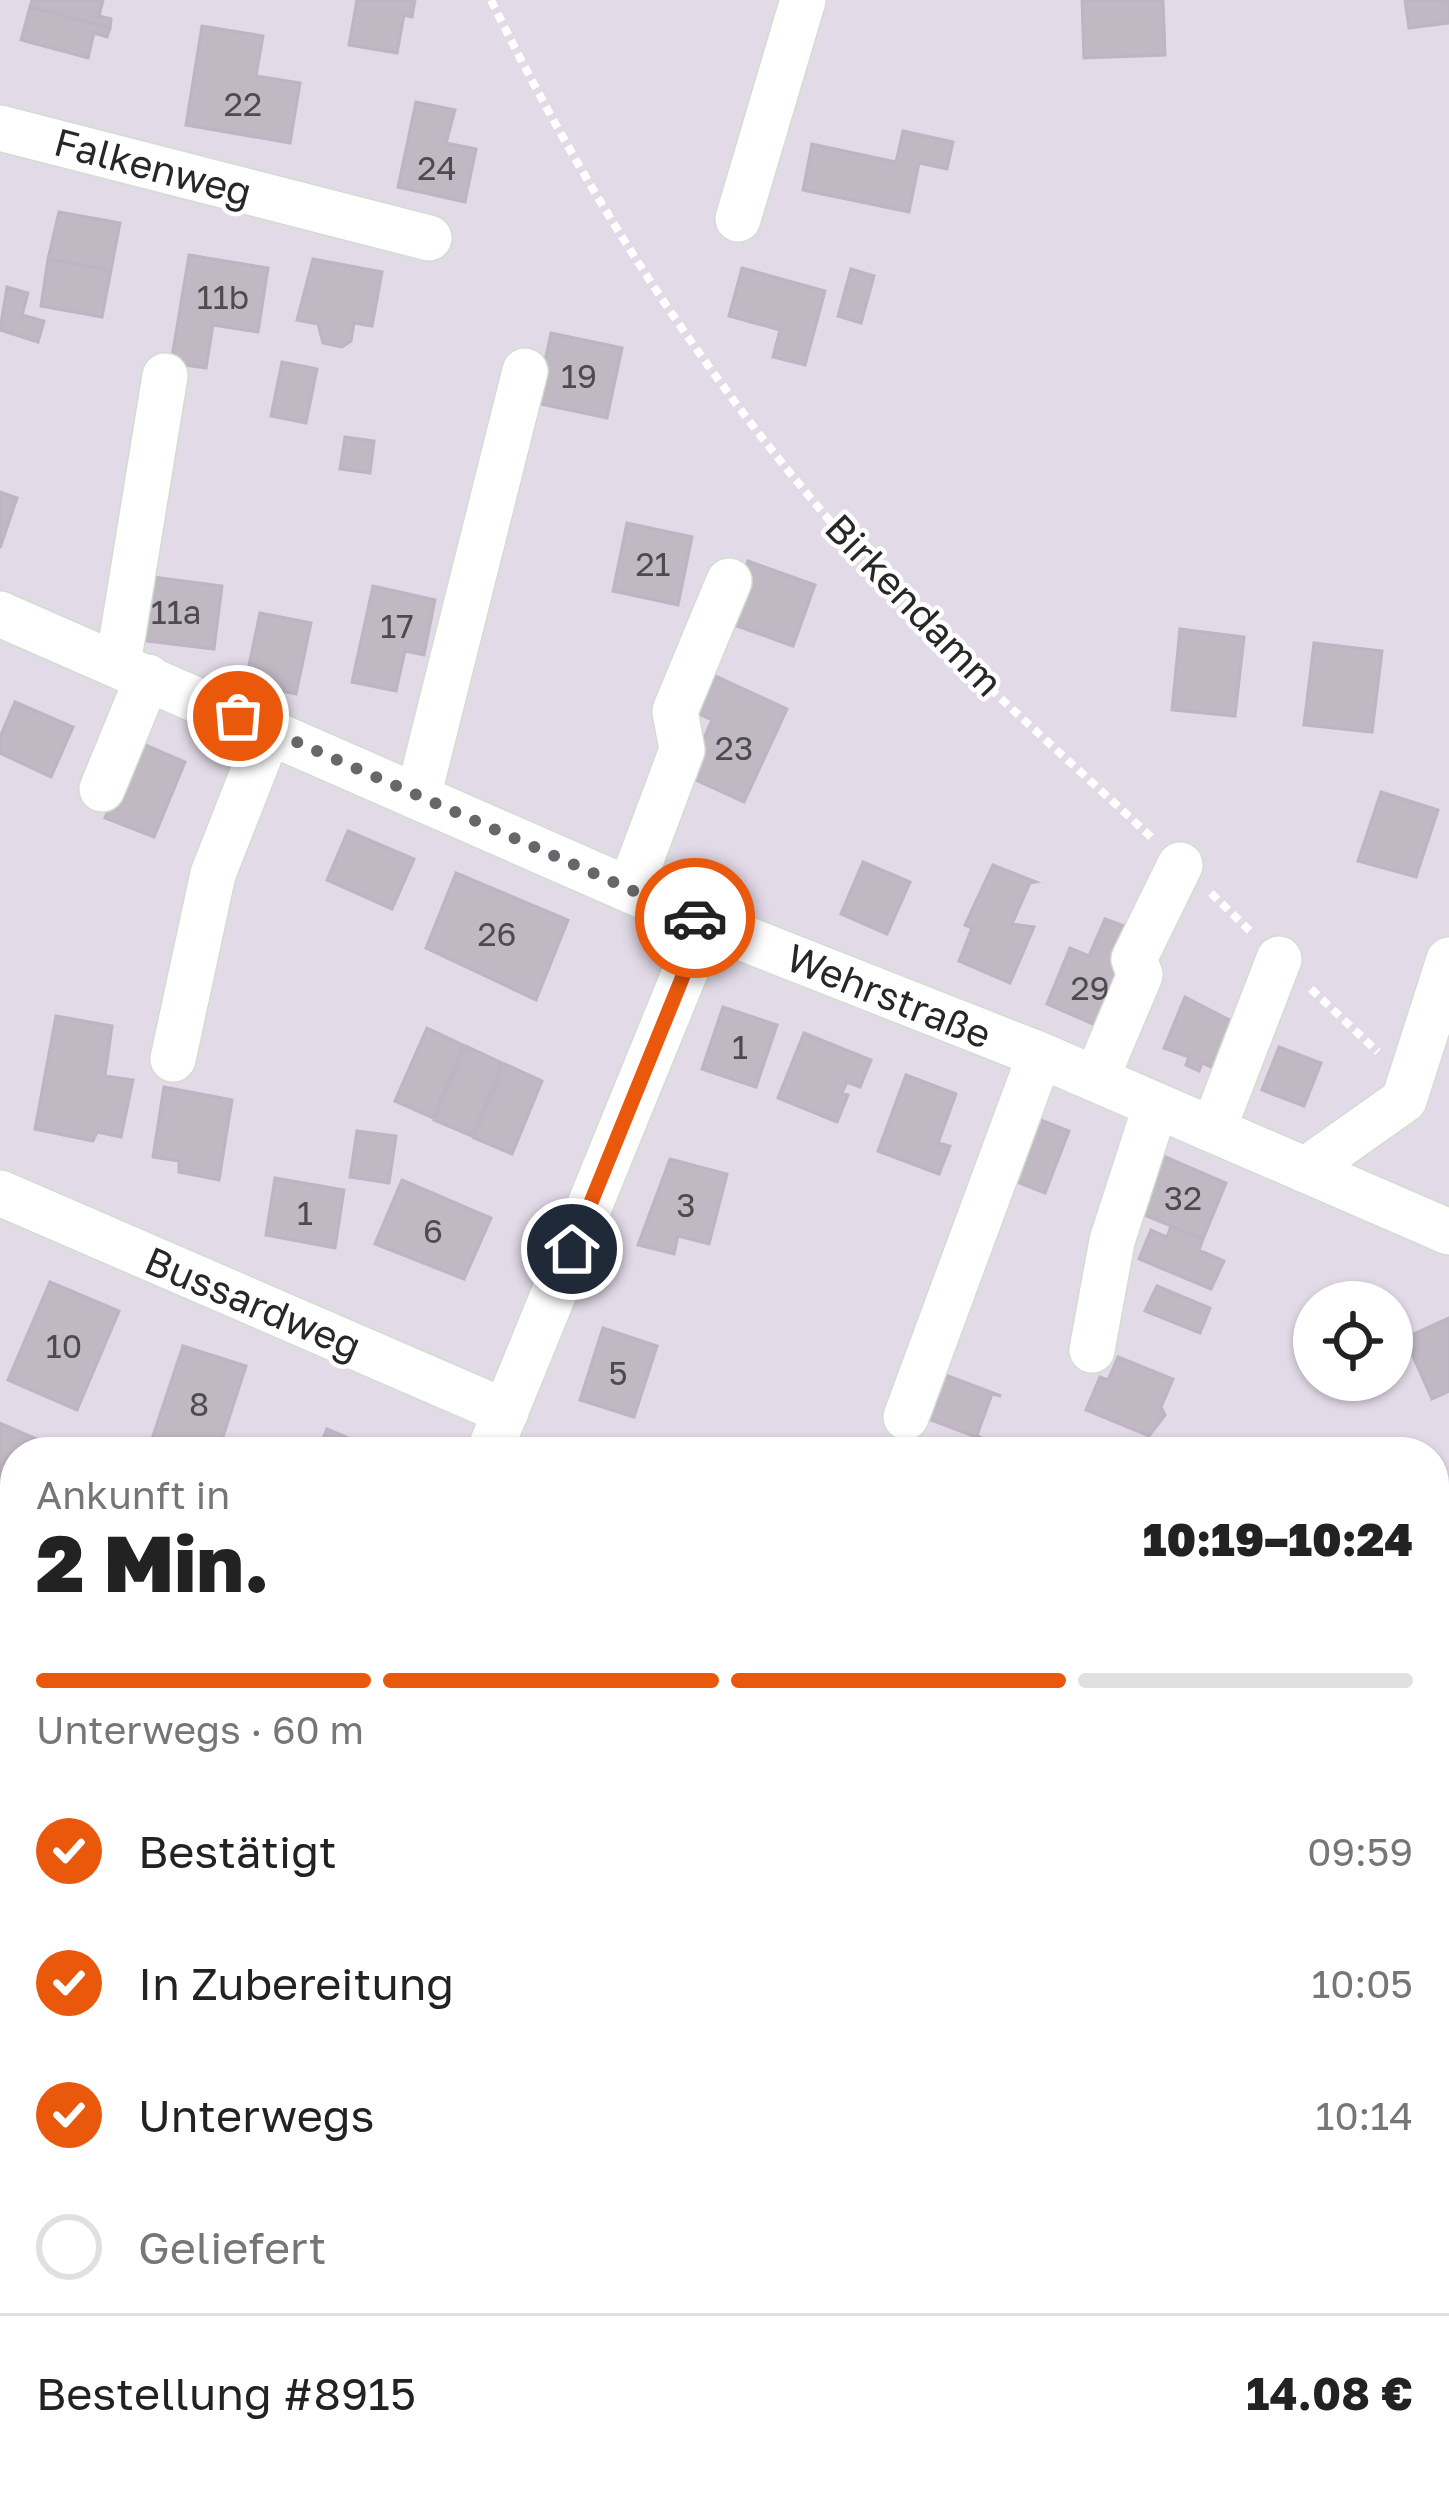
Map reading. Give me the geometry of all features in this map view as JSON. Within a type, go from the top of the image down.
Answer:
[{"type":"street","points":[[738,219],[803,0]]},
{"type":"street","name":"Falkenweg","points":[[0,128],[429,238]]},
{"type":"street","points":[[419,793],[525,371]]},
{"type":"street","points":[[102,789],[133,670],[165,376]]},
{"type":"street","points":[[630,889],[682,750],[675,711],[729,581]]},
{"type":"street","name":"Wehrstraße","points":[[0,614],[419,793],[705,922],[1040,1055],[1449,1232]]},
{"type":"street","points":[[173,1059],[213,874],[270,729]]},
{"type":"street","points":[[1096,1079],[1140,975],[1134,959],[1180,865]]},
{"type":"street","points":[[497,1432],[705,922]]},
{"type":"street","points":[[1214,1130],[1279,959]]},
{"type":"street","points":[[1305,1170],[1404,1100],[1449,960]]},
{"type":"street","points":[[906,1418],[1040,1055]]},
{"type":"street","points":[[1092,1350],[1112,1241],[1156,1105]]},
{"type":"street","name":"Bussardweg","points":[[0,1193],[497,1432]]},
{"type":"path","name":"Birkendamm","points":[[491,0],[610,222],[681,333],[788,472],[890,589],[1412,1084]]},
{"type":"building","points":[[32,0],[103,0],[99,16],[111,19],[110,28],[30,7]]},
{"type":"building","points":[[357,0],[415,0],[412,17],[404,15],[397,53],[349,45]]},
{"type":"building","points":[[1082,0],[1163,0],[1165,55],[1084,58]]},
{"type":"building","points":[[1405,0],[1449,0],[1449,23],[1409,28]]},
{"type":"building","points":[[30,7],[110,28],[107,37],[94,33],[88,58],[21,40]]},
{"type":"building","points":[[202,26],[263,36],[256,76],[300,83],[290,143],[186,125]]},
{"type":"building","points":[[416,102],[455,110],[446,143],[476,149],[465,202],[398,187]]},
{"type":"building","points":[[903,131],[953,142],[947,169],[919,163],[909,212],[803,190],[812,144],[896,162]]},
{"type":"building","points":[[59,212],[120,223],[111,270],[48,259]]},
{"type":"building","points":[[189,255],[268,268],[258,332],[213,325],[206,368],[171,363]]},
{"type":"building","points":[[48,259],[111,270],[102,317],[41,306]]},
{"type":"building","points":[[313,259],[382,272],[372,326],[354,323],[351,341],[342,347],[323,343],[318,324],[297,320]]},
{"type":"building","points":[[742,268],[825,291],[805,365],[773,357],[780,330],[729,316]]},
{"type":"building","points":[[851,269],[874,276],[861,323],[838,316]]},
{"type":"building","points":[[7,287],[28,293],[22,315],[44,321],[38,342],[0,330]]},
{"type":"building","points":[[551,333],[622,348],[607,418],[536,403]]},
{"type":"building","points":[[282,362],[317,369],[306,423],[271,416]]},
{"type":"building","points":[[345,437],[374,441],[370,473],[340,469]]},
{"type":"building","points":[[0,492],[17,498],[0,548]]},
{"type":"building","points":[[627,523],[692,537],[678,605],[613,591]]},
{"type":"building","points":[[748,561],[815,585],[793,646],[726,622]]},
{"type":"building","points":[[138,575],[222,586],[214,649],[130,639]]},
{"type":"building","points":[[373,586],[435,600],[424,655],[405,651],[396,691],[352,682]]},
{"type":"building","points":[[260,613],[311,623],[296,694],[245,684]]},
{"type":"building","points":[[1180,629],[1244,637],[1235,716],[1172,710]]},
{"type":"building","points":[[1314,643],[1382,651],[1372,732],[1304,725]]},
{"type":"building","points":[[707,672],[787,709],[744,802],[687,776],[712,720],[690,710]]},
{"type":"building","points":[[15,702],[73,727],[51,777],[0,753],[0,737]]},
{"type":"building","points":[[136,741],[185,762],[154,837],[105,818]]},
{"type":"building","points":[[1381,792],[1438,810],[1416,877],[1358,861]]},
{"type":"building","points":[[348,831],[414,859],[392,909],[327,880]]},
{"type":"building","points":[[863,862],[910,882],[887,934],[841,914]]},
{"type":"building","points":[[993,865],[1036,882],[1030,883],[1012,924],[1034,927],[1010,983],[959,961],[972,928],[965,925]]},
{"type":"building","points":[[456,873],[568,920],[536,1000],[426,948]]},
{"type":"building","points":[[1105,919],[1137,931],[1109,1031],[1047,1004],[1070,948],[1089,956]]},
{"type":"building","points":[[1185,997],[1243,1027],[1224,1072],[1202,1063],[1199,1071],[1186,1065],[1189,1057],[1164,1048]]},
{"type":"building","points":[[723,1007],[777,1025],[756,1087],[702,1069]]},
{"type":"building","points":[[56,1016],[112,1026],[105,1076],[133,1080],[121,1137],[97,1132],[93,1141],[35,1129]]},
{"type":"building","points":[[427,1028],[463,1045],[433,1118],[395,1101]]},
{"type":"building","points":[[804,1033],[871,1060],[860,1087],[847,1082],[842,1093],[848,1095],[837,1122],[778,1098]]},
{"type":"building","points":[[466,1046],[502,1063],[472,1136],[434,1120]]},
{"type":"building","points":[[1279,1047],[1321,1063],[1304,1106],[1262,1090]]},
{"type":"building","points":[[505,1064],[542,1081],[512,1154],[474,1138]]},
{"type":"building","points":[[906,1075],[956,1094],[938,1143],[950,1146],[939,1174],[878,1151]]},
{"type":"building","points":[[164,1087],[232,1100],[219,1180],[179,1172],[179,1161],[153,1157]]},
{"type":"building","points":[[1023,1113],[1069,1131],[1045,1193],[999,1175]]},
{"type":"building","points":[[357,1131],[396,1136],[389,1183],[350,1177]]},
{"type":"building","points":[[1163,1156],[1226,1183],[1203,1239],[1139,1213]]},
{"type":"building","points":[[670,1159],[727,1174],[709,1244],[678,1236],[674,1254],[638,1245]]},
{"type":"building","points":[[275,1178],[344,1190],[335,1248],[266,1235]]},
{"type":"building","points":[[402,1180],[491,1218],[464,1279],[375,1244]]},
{"type":"building","points":[[1171,1226],[1203,1239],[1199,1250],[1224,1261],[1211,1289],[1139,1259],[1151,1230],[1167,1237]]},
{"type":"building","points":[[50,1282],[119,1311],[77,1410],[8,1380]]},
{"type":"building","points":[[1157,1286],[1210,1308],[1200,1333],[1145,1311]]},
{"type":"building","points":[[1449,1318],[1449,1391],[1432,1399],[1413,1356],[1413,1334]]},
{"type":"building","points":[[603,1328],[657,1346],[634,1417],[580,1400]]},
{"type":"building","points":[[183,1346],[246,1366],[223,1437],[153,1437]]},
{"type":"building","points":[[1118,1357],[1173,1379],[1161,1407],[1165,1415],[1149,1436],[1086,1410],[1100,1377],[1108,1380]]},
{"type":"building","points":[[940,1373],[1001,1396],[992,1394],[980,1437],[923,1417]]},
{"type":"building","points":[[0,1423],[32,1437],[0,1437]]},
{"type":"way so far","points":[[238,716],[695,918]]},
{"type":"route","points":[[572,1249],[705,922],[695,918]]}]
